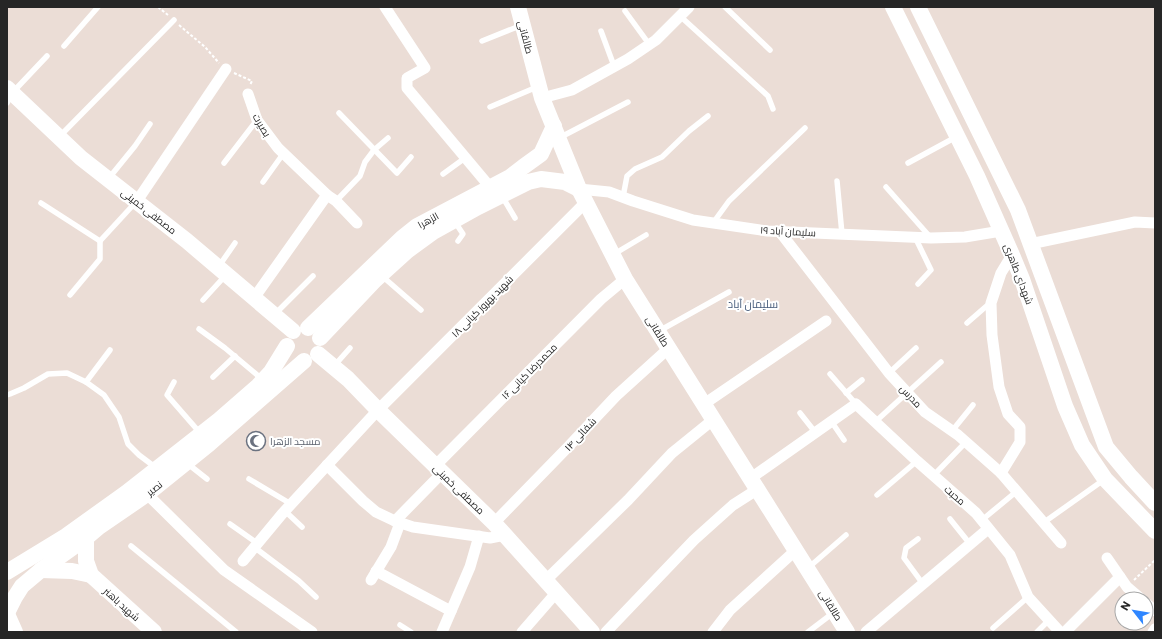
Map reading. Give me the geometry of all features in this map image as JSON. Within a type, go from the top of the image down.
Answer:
[{"type":"street","points":[[385,7],[425,68],[407,78],[407,88],[465,158],[496,191]]},
{"type":"street","name":"طالقانی","points":[[518,7],[540,92],[583,195],[625,279],[755,483],[847,632]]},
{"type":"street","points":[[540,92],[572,90],[656,40],[689,7]]},
{"type":"street","name":"شهدای طاهری","points":[[894,7],[978,176],[1012,255],[1022,279],[1065,406],[1082,445],[1105,479],[1155,531]]},
{"type":"street","points":[[918,7],[1018,210],[1106,447],[1155,503]]},
{"type":"street","points":[[137,201],[226,69]]},
{"type":"street","name":"مصطفی خمینی","points":[[9,94],[81,158],[187,241],[274,316],[309,342],[333,366],[348,378],[378,410],[494,523],[592,632]]},
{"type":"street","name":"بصیرت","points":[[248,94],[257,120],[283,154],[332,198],[357,223]]},
{"type":"street","name":"الزهرا","points":[[331,315],[407,251],[433,232],[454,220],[496,191],[510,177],[526,175],[556,132]]},
{"type":"street","points":[[526,175],[541,179],[565,182],[583,195]]},
{"type":"street","name":"الزهرا","points":[[309,342],[331,315],[402,238],[412,230],[496,191]]},
{"type":"street","name":"سلیمان آباد ۱۹","points":[[583,195],[609,192],[693,220],[767,231],[931,238],[965,237],[1001,231]]},
{"type":"street","name":"شهید بهروز کیانی ۱۸","points":[[243,561],[288,507],[378,410],[583,195]]},
{"type":"street","points":[[254,298],[332,198]]},
{"type":"street","points":[[1030,244],[1135,222],[1155,223]]},
{"type":"street","name":"مدرس","points":[[780,232],[889,373],[925,412],[966,442],[1001,473],[1061,543]]},
{"type":"street","points":[[1001,473],[1020,442],[1020,427],[1008,414],[999,387],[992,335],[990,303],[1001,273],[1012,255]]},
{"type":"street","name":"محمدرضا کیانی ۱۶","points":[[397,522],[438,469],[601,299],[625,279]]},
{"type":"street","points":[[272,379],[280,339],[279,328],[274,316]]},
{"type":"street","points":[[704,404],[826,321]]},
{"type":"street","points":[[22,586],[16,582],[10,570],[129,499],[157,468],[272,379],[287,346],[288,338],[309,342],[296,359],[290,354],[287,346]]},
{"type":"street","name":"نصیر","points":[[7,614],[22,586],[41,570],[86,538],[129,499],[147,494],[186,462],[309,342]]},
{"type":"street","name":"شفائی ۱۴","points":[[494,523],[568,448],[616,396],[669,348]]},
{"type":"street","points":[[606,632],[694,540],[755,483],[815,432],[856,404]]},
{"type":"street","name":"محبت","points":[[856,404],[933,476],[976,513],[1010,555],[1028,597],[1060,632]]},
{"type":"street","points":[[545,581],[628,500],[672,454],[714,419]]},
{"type":"street","points":[[327,466],[376,512],[397,522],[412,527],[490,538],[505,535]]},
{"type":"street","points":[[147,494],[224,570],[312,632]]},
{"type":"street","points":[[397,522],[391,547],[373,575],[452,611]]},
{"type":"street","points":[[866,632],[970,544],[985,525]]},
{"type":"street","points":[[442,632],[470,567],[479,536]]},
{"type":"street","points":[[86,538],[86,562],[91,575]]},
{"type":"street","points":[[714,632],[730,610],[796,550]]},
{"type":"street","points":[[1107,558],[1127,587],[1132,591]]},
{"type":"street","points":[[41,570],[72,571],[91,575]]},
{"type":"street","name":"شهید باهنر","points":[[91,575],[154,632]]},
{"type":"street","points":[[1065,632],[1120,577]]},
{"type":"street","points":[[522,632],[556,592]]},
{"type":"street","points":[[7,614],[15,632]]},
{"type":"lane","points":[[64,46],[98,7]]},
{"type":"lane","points":[[725,7],[770,50]]},
{"type":"lane","points":[[625,10],[649,44]]},
{"type":"lane","points":[[680,16],[768,96],[773,109]]},
{"type":"lane","points":[[59,137],[174,20]]},
{"type":"lane","points":[[482,41],[522,24]]},
{"type":"lane","points":[[601,32],[614,66]]},
{"type":"lane","points":[[9,94],[47,56]]},
{"type":"lane","points":[[490,107],[540,92]]},
{"type":"lane","points":[[556,132],[628,102]]},
{"type":"lane","points":[[338,112],[397,173],[411,157]]},
{"type":"lane","points":[[623,197],[627,176],[635,170],[662,157],[708,116]]},
{"type":"lane","points":[[224,163],[257,120]]},
{"type":"lane","points":[[108,179],[135,146],[150,124]]},
{"type":"lane","points":[[713,223],[730,201],[805,128]]},
{"type":"lane","points":[[908,163],[958,136]]},
{"type":"lane","points":[[332,198],[360,176],[365,162],[374,150],[388,138]]},
{"type":"lane","points":[[263,182],[283,154]]},
{"type":"lane","points":[[443,174],[465,158]]},
{"type":"lane","points":[[837,182],[842,234]]},
{"type":"lane","points":[[886,187],[931,238]]},
{"type":"lane","points":[[496,191],[515,218]]},
{"type":"lane","points":[[70,294],[100,259],[100,241],[137,201]]},
{"type":"lane","points":[[41,203],[100,241]]},
{"type":"lane","points":[[454,220],[463,234],[458,241]]},
{"type":"lane","points":[[613,255],[646,235]]},
{"type":"lane","points":[[915,237],[931,270],[918,284]]},
{"type":"lane","points":[[203,300],[222,271],[234,243]]},
{"type":"lane","points":[[380,275],[421,310]]},
{"type":"lane","points":[[274,316],[312,276]]},
{"type":"lane","points":[[658,332],[729,292]]},
{"type":"lane","points":[[967,323],[990,303]]},
{"type":"lane","points":[[198,329],[235,356],[272,379]]},
{"type":"lane","points":[[333,366],[350,348]]},
{"type":"lane","points":[[889,373],[916,348]]},
{"type":"lane","points":[[86,382],[110,350]]},
{"type":"lane","points":[[213,377],[235,356]]},
{"type":"lane","points":[[875,422],[941,362]]},
{"type":"lane","name":"نصیر","points":[[7,394],[24,388],[48,374],[67,373],[86,382],[104,394],[119,417],[128,444],[138,456],[157,468]]},
{"type":"lane","name":"محبت","points":[[830,374],[856,404]]},
{"type":"lane","points":[[846,393],[862,380]]},
{"type":"lane","points":[[174,382],[167,395],[201,434]]},
{"type":"lane","points":[[952,431],[973,405]]},
{"type":"lane","points":[[800,413],[815,432]]},
{"type":"lane","points":[[832,421],[844,440]]},
{"type":"lane","points":[[933,476],[966,442]]},
{"type":"lane","points":[[877,495],[917,461]]},
{"type":"lane","points":[[186,462],[207,479]]},
{"type":"lane","points":[[249,479],[288,507],[302,527]]},
{"type":"lane","points":[[1043,523],[1105,479]]},
{"type":"lane","points":[[985,525],[1017,491]]},
{"type":"lane","points":[[950,519],[970,544]]},
{"type":"lane","points":[[230,524],[316,597]]},
{"type":"lane","points":[[808,568],[846,535]]},
{"type":"lane","points":[[918,539],[906,548],[904,558],[922,584]]},
{"type":"lane","points":[[131,546],[236,632]]},
{"type":"lane","points":[[993,628],[1028,597]]},
{"type":"lane","points":[[808,632],[834,612]]},
{"type":"lane","points":[[1037,632],[1050,620]]},
{"type":"lane","points":[[400,625],[411,632]]},
{"type":"path","points":[[158,7],[205,47],[226,69],[252,81],[248,94]]},
{"type":"path","points":[[1127,587],[1155,560]]},
{"type":"place","name":"مسجد الزهرا","points":[[256,441]]},
{"type":"district","name":"سلیمان آباد","points":[[753,304]]}]
